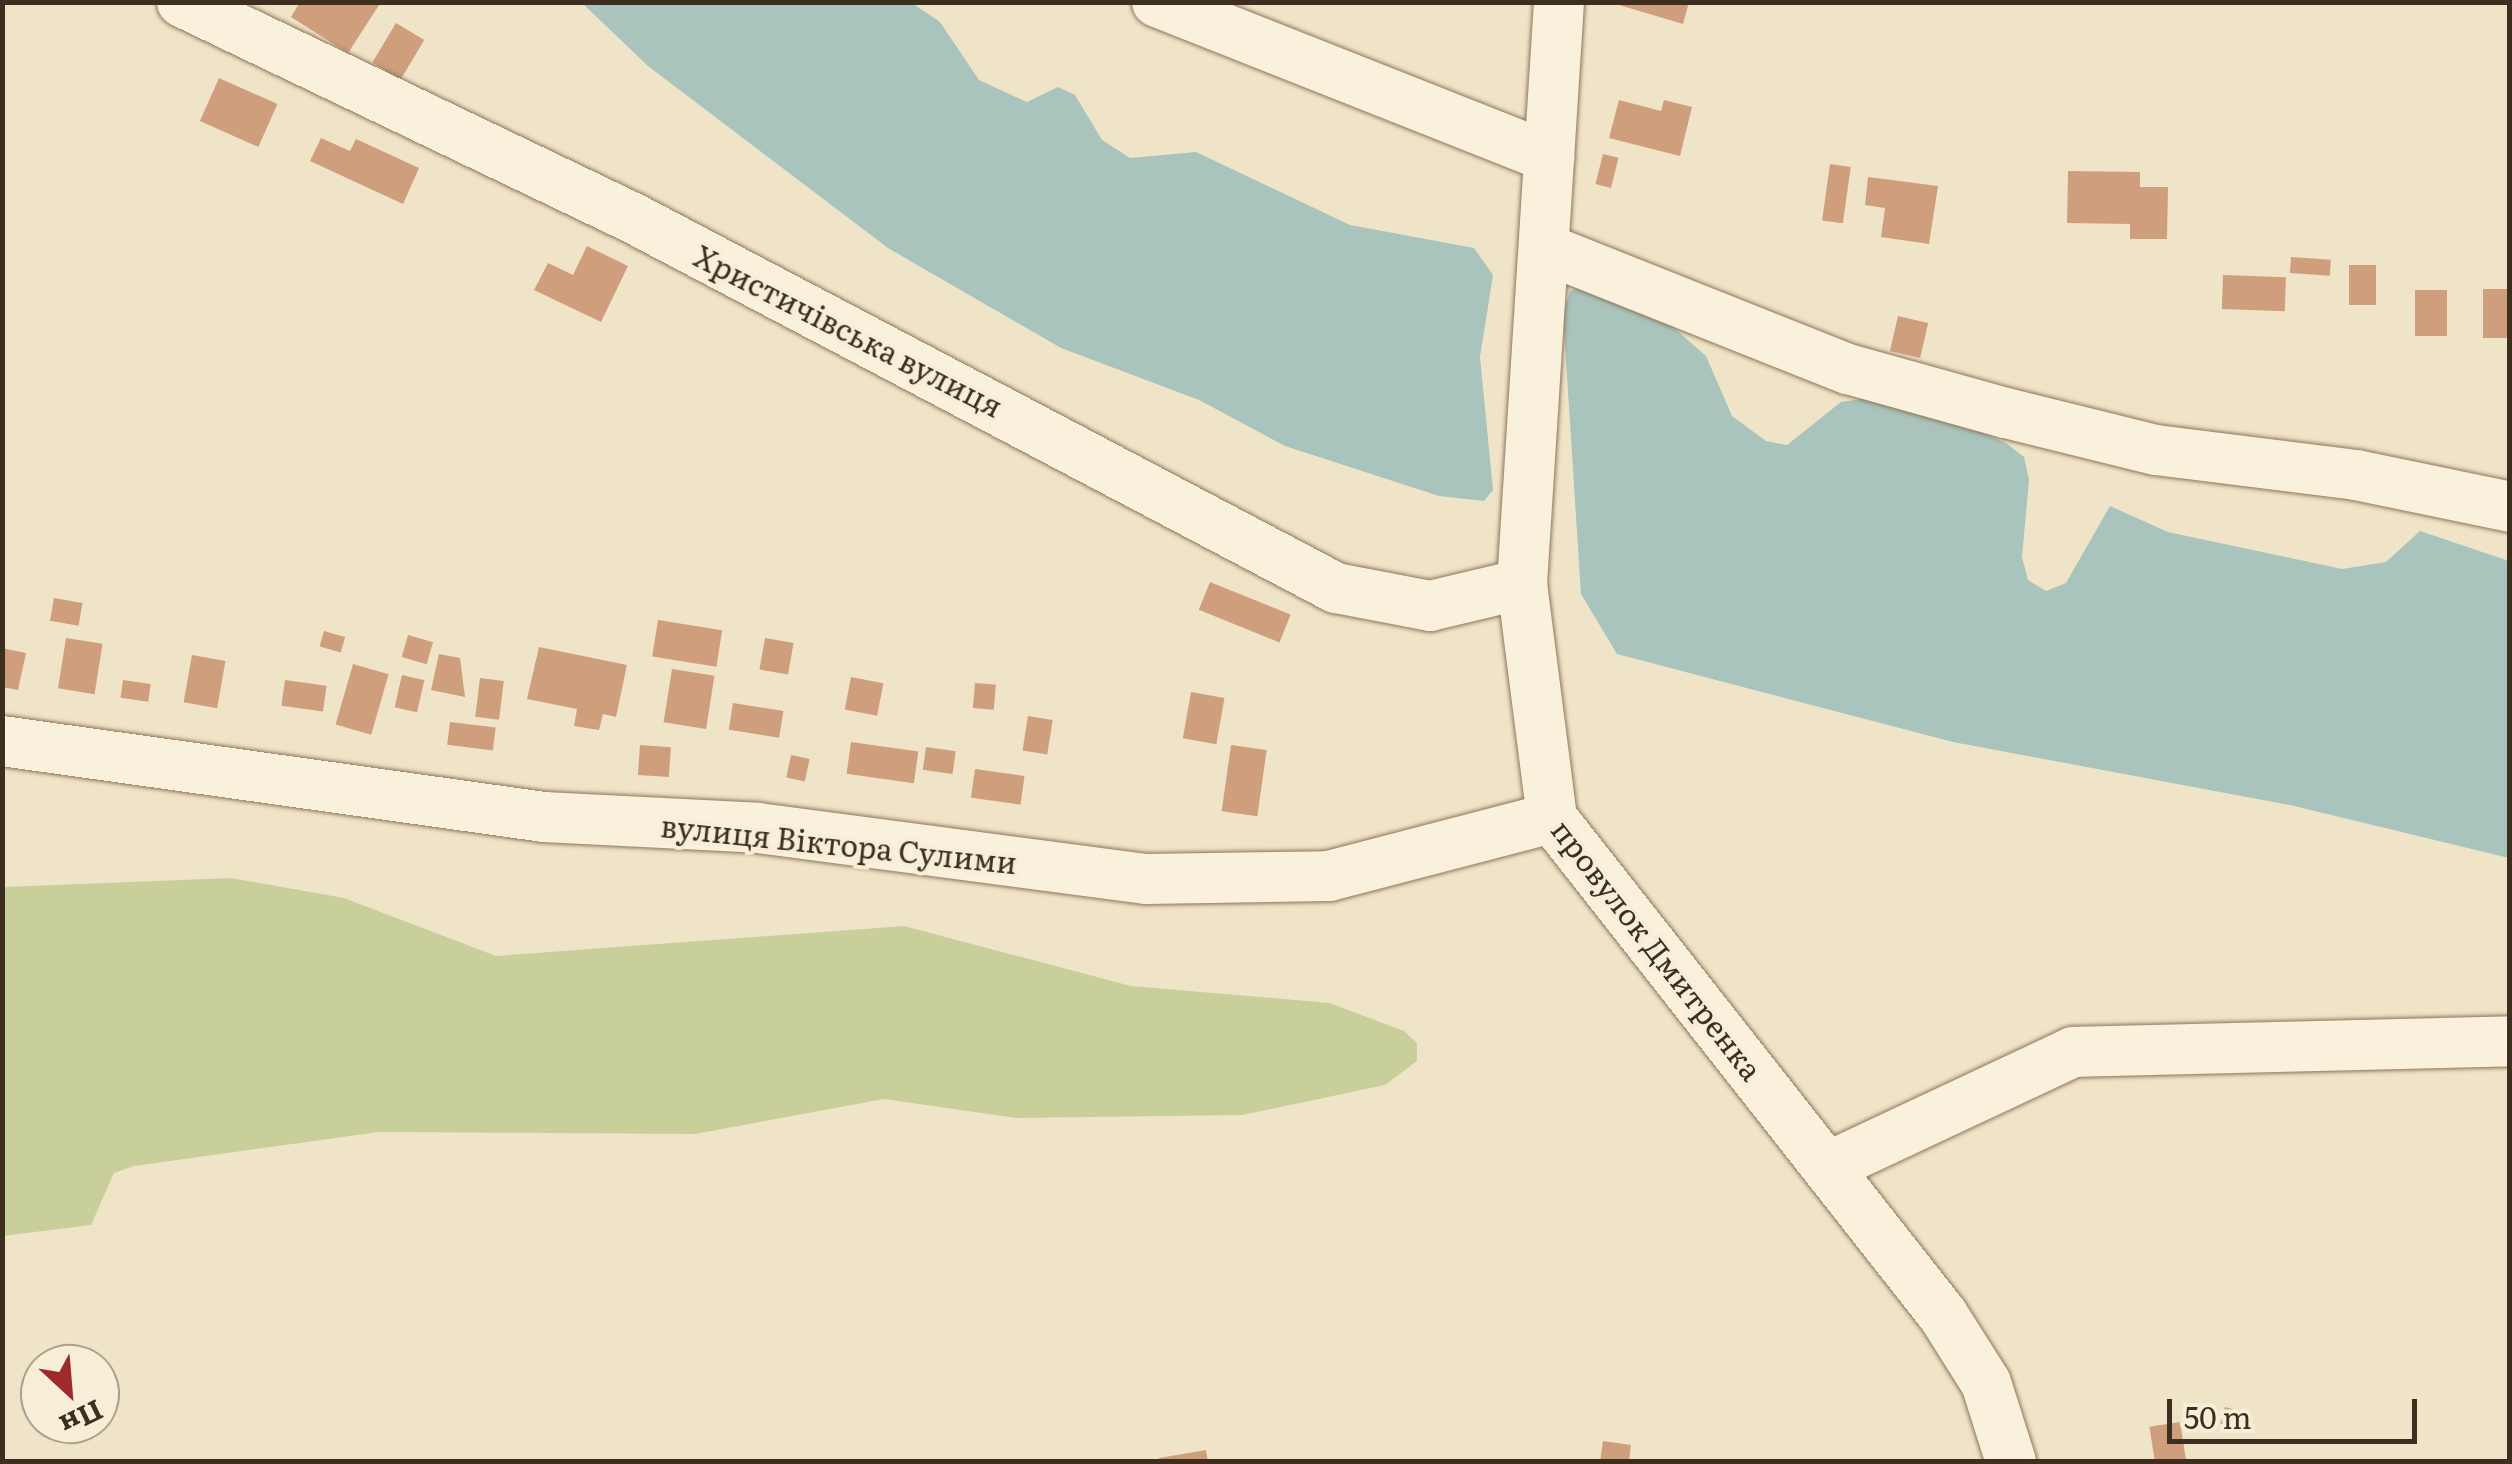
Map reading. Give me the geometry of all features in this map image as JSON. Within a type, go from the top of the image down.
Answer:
[{"type":"street","name":"Христичівська вулиця","points":[[182,2],[630,217],[1336,588],[1430,606],[1522,584]]},
{"type":"street","points":[[1157,2],[1549,157]]},
{"type":"street","name":"провулок Дмитренка","points":[[1559,2],[1522,584],[1552,818],[1830,1166],[1986,1383],[2011,1462]]},
{"type":"street","points":[[1546,249],[1848,369],[2006,413],[2156,450],[2356,474],[2510,506]]},
{"type":"street","name":"вулиця Віктора Сулими","points":[[2,742],[544,817],[758,828],[1146,879],[1329,876],[1552,818]]},
{"type":"street","points":[[1830,1166],[2073,1052],[2510,1041]]},
{"type":"green space","points":[[231,878],[344,898],[496,956],[904,926],[1131,986],[1330,1003],[1404,1031],[1417,1043],[1417,1061],[1385,1085],[1242,1115],[1016,1118],[884,1099],[695,1134],[379,1132],[134,1166],[114,1173],[91,1225],[3,1236],[3,887]]},
{"type":"water","points":[[582,3],[912,3],[940,22],[979,80],[1027,102],[1058,87],[1075,95],[1102,140],[1130,158],[1196,152],[1350,225],[1474,248],[1493,275],[1480,357],[1493,490],[1484,501],[1439,496],[1285,446],[1199,400],[1061,348],[888,248],[648,66]]},
{"type":"water","points":[[1590,283],[1626,308],[1658,314],[1706,356],[1732,416],[1766,441],[1787,445],[1841,402],[1862,399],[1949,418],[2006,443],[2024,457],[2029,480],[2022,557],[2028,580],[2046,591],[2066,583],[2110,506],[2168,532],[2342,569],[2386,562],[2420,531],[2509,561],[2509,858],[2290,805],[1953,742],[1617,654],[1581,594],[1563,314],[1570,291]]},
{"type":"building","points":[[300,2],[381,2],[348,53],[291,17]]},
{"type":"building","points":[[1609,2],[1689,2],[1683,24]]},
{"type":"building","points":[[396,23],[424,40],[401,79],[372,62]]},
{"type":"building","points":[[219,78],[277,104],[258,147],[200,121]]},
{"type":"building","points":[[1619,100],[1661,111],[1664,100],[1692,107],[1680,156],[1609,138]]},
{"type":"building","points":[[321,138],[350,151],[356,139],[419,168],[403,204],[310,161]]},
{"type":"building","points":[[1603,154],[1619,158],[1611,188],[1596,184]]},
{"type":"building","points":[[1830,164],[1851,167],[1843,223],[1822,220]]},
{"type":"building","points":[[2068,171],[2140,172],[2140,187],[2168,187],[2167,239],[2130,239],[2130,224],[2067,223]]},
{"type":"building","points":[[1868,177],[1938,186],[1929,244],[1881,237],[1885,208],[1865,205]]},
{"type":"building","points":[[587,246],[628,266],[601,322],[534,290],[548,263],[573,275]]},
{"type":"building","points":[[2291,257],[2331,260],[2330,276],[2290,273]]},
{"type":"building","points":[[2349,265],[2376,265],[2376,305],[2349,305]]},
{"type":"building","points":[[2223,275],[2286,277],[2285,311],[2222,309]]},
{"type":"building","points":[[2483,289],[2510,289],[2510,338],[2483,338]]},
{"type":"building","points":[[2415,290],[2447,290],[2447,336],[2415,336]]},
{"type":"building","points":[[1898,316],[1928,323],[1920,358],[1890,351]]},
{"type":"building","points":[[1210,582],[1291,615],[1279,642],[1199,610]]},
{"type":"building","points":[[54,598],[83,603],[79,626],[50,621]]},
{"type":"building","points":[[658,620],[722,630],[716,667],[652,657]]},
{"type":"building","points":[[324,631],[345,637],[341,652],[320,646]]},
{"type":"building","points":[[408,635],[433,642],[427,664],[402,657]]},
{"type":"building","points":[[66,638],[103,644],[95,694],[58,688]]},
{"type":"building","points":[[765,638],[794,643],[788,675],[759,670]]},
{"type":"building","points":[[539,647],[627,665],[616,717],[603,714],[599,730],[574,726],[577,709],[527,699]]},
{"type":"building","points":[[2,648],[26,653],[18,690],[2,687]]},
{"type":"building","points":[[439,654],[460,658],[465,697],[431,690]]},
{"type":"building","points":[[192,655],[225,661],[217,708],[184,702]]},
{"type":"building","points":[[353,664],[389,674],[371,735],[336,725]]},
{"type":"building","points":[[672,669],[714,676],[706,729],[664,722]]},
{"type":"building","points":[[402,675],[424,680],[417,712],[395,707]]},
{"type":"building","points":[[851,677],[883,683],[877,716],[845,709]]},
{"type":"building","points":[[480,678],[504,681],[499,720],[475,717]]},
{"type":"building","points":[[123,680],[151,684],[148,702],[120,698]]},
{"type":"building","points":[[285,680],[327,686],[323,712],[281,706]]},
{"type":"building","points":[[975,683],[996,685],[994,710],[973,708]]},
{"type":"building","points":[[1191,692],[1224,698],[1216,744],[1183,738]]},
{"type":"building","points":[[733,703],[783,711],[779,738],[729,730]]},
{"type":"building","points":[[1028,716],[1053,720],[1047,754],[1023,751]]},
{"type":"building","points":[[450,722],[496,728],[493,750],[447,745]]},
{"type":"building","points":[[851,742],[918,751],[914,783],[847,774]]},
{"type":"building","points":[[640,745],[671,747],[669,777],[638,775]]},
{"type":"building","points":[[1231,745],[1267,750],[1257,816],[1222,811]]},
{"type":"building","points":[[926,747],[956,751],[953,774],[923,770]]},
{"type":"building","points":[[791,755],[810,759],[805,781],[786,777]]},
{"type":"building","points":[[975,769],[1025,776],[1020,805],[971,798]]},
{"type":"building","points":[[2225,1407],[2248,1413],[2244,1431],[2220,1424]]},
{"type":"building","points":[[2180,1422],[2186,1462],[2155,1462],[2149,1427]]},
{"type":"building","points":[[1603,1441],[1631,1445],[1629,1462],[1600,1462]]},
{"type":"building","points":[[1206,1450],[1208,1462],[1160,1462],[1159,1458]]}]
